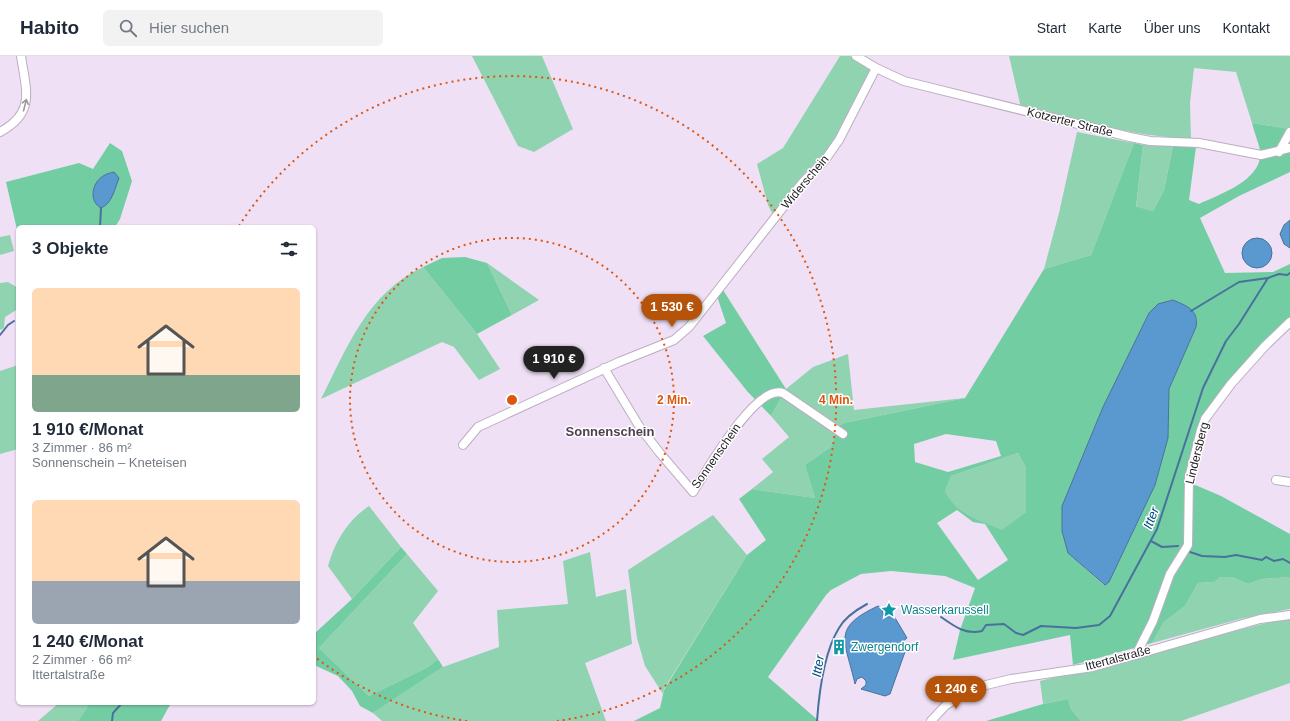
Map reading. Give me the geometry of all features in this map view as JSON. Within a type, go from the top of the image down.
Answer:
[{"type":"street","points":[[0,132],[18,119],[25,109],[26,91],[21,56]]},
{"type":"street","name":"Kotzerter Straße","points":[[856,56],[876,68],[904,81],[1130,138],[1150,141],[1199,144],[1261,155],[1290,148]]},
{"type":"street","name":"Widerschein","points":[[604,368],[674,340],[689,327],[803,182],[825,160],[839,140],[876,68]]},
{"type":"street","points":[[1278,152],[1290,132]]},
{"type":"street","name":"Lindersberg","points":[[1137,653],[1153,620],[1170,574],[1188,545],[1189,478],[1205,419],[1231,384],[1264,346],[1290,322]]},
{"type":"street","points":[[463,445],[478,426],[604,368]]},
{"type":"street","name":"Sonnenschein","points":[[604,368],[639,426],[693,492],[737,424],[757,402],[774,393],[783,393],[843,434]]},
{"type":"street","points":[[1276,480],[1290,482]]},
{"type":"street","name":"Ittertalstraße","points":[[931,721],[940,710],[960,696],[986,686],[1011,679],[1093,666],[1260,619],[1290,615]]},
{"type":"street","points":[[940,710],[940,721]]},
{"type":"green space","points":[[472,56],[542,56],[573,129],[534,152],[518,146]]},
{"type":"green space","points":[[840,56],[850,56],[870,67],[870,76],[840,133],[825,153],[801,177],[796,186],[773,215],[768,205],[757,164],[783,148]]},
{"type":"green space","points":[[1009,56],[1290,56],[1290,129],[1252,123],[1236,72],[1194,68],[1190,103],[1191,139],[1148,135],[1085,123],[1021,108]]},
{"type":"green space","points":[[1252,123],[1290,129],[1290,172],[1239,196],[1200,218],[1225,273],[1273,272],[1290,264],[1290,318],[1215,398],[1207,410],[1185,478],[1193,484],[1221,496],[1290,534],[1290,577],[1262,579],[1248,584],[1232,577],[1220,577],[1214,582],[1198,583],[1185,606],[1164,622],[1152,643],[1073,665],[1070,635],[953,660],[960,630],[975,588],[945,576],[891,571],[861,574],[831,590],[826,595],[768,677],[819,721],[634,721],[660,708],[664,690],[747,555],[766,540],[739,499],[752,489],[815,498],[805,465],[832,446],[838,426],[849,422],[965,398],[1044,269],[1091,255],[1134,143],[1143,145],[1136,207],[1153,211],[1164,190],[1173,146],[1196,147],[1189,200],[1199,204],[1239,184],[1248,178],[1255,170],[1259,161],[1260,150]],"holes":[[[1159,304],[1197,319],[1196,327],[1169,389],[1155,485],[1109,582],[1104,585],[1068,553],[1062,531],[1062,506],[1103,407],[1149,313]],[[946,434],[996,441],[1001,456],[948,472],[915,462],[914,444]],[[1018,453],[1026,468],[1026,512],[1002,530],[977,519],[962,511],[950,499],[945,491],[951,476]],[[957,510],[973,522],[985,524],[1008,560],[978,580],[937,523]]]},
{"type":"green space","points":[[1077,132],[1134,143],[1091,255],[1044,269],[1059,213]]},
{"type":"green space","points":[[110,143],[122,151],[132,181],[120,219],[116,225],[16,225],[6,182],[79,163],[93,169]]},
{"type":"green space","points":[[1143,145],[1173,146],[1164,190],[1153,211],[1136,208]]},
{"type":"green space","points":[[10,235],[14,251],[0,255],[0,237]]},
{"type":"green space","points":[[465,257],[487,263],[512,315],[477,334],[423,267],[442,258]]},
{"type":"green space","points":[[487,263],[539,300],[512,315]]},
{"type":"green space","points":[[423,267],[477,334],[500,369],[479,380],[454,347],[442,342],[321,399],[350,342],[373,307],[387,291],[404,278]]},
{"type":"green space","points":[[8,282],[16,287],[16,310],[5,317],[4,328],[0,330],[0,283]]},
{"type":"green space","points":[[723,290],[786,389],[771,416],[747,391],[703,336],[726,323],[717,296]]},
{"type":"green space","points":[[848,354],[854,410],[965,398],[849,422],[832,446],[805,465],[815,498],[752,489],[773,472],[762,459],[789,437],[771,416],[786,389],[813,367]]},
{"type":"green space","points":[[16,366],[16,450],[0,454],[0,371]]},
{"type":"green space","points":[[1018,453],[1026,468],[1026,512],[1002,531],[969,516],[950,499],[945,491],[951,476]]},
{"type":"green space","points":[[369,506],[401,547],[352,599],[328,566],[334,548],[343,532],[361,512]]},
{"type":"green space","points":[[713,515],[747,555],[664,689],[663,694],[645,666],[637,638],[628,570]]},
{"type":"green space","points":[[401,547],[407,554],[319,648],[369,696],[428,667],[438,659],[443,667],[373,713],[360,706],[352,691],[338,676],[316,666],[316,632],[352,599]]},
{"type":"green space","points":[[590,552],[596,597],[626,589],[632,644],[585,663],[606,721],[382,721],[373,713],[443,667],[499,647],[497,610],[568,604],[563,561]]},
{"type":"green space","points":[[407,554],[438,591],[413,623],[438,659],[428,667],[369,696],[319,648]]},
{"type":"green space","points":[[1220,577],[1232,577],[1248,584],[1262,579],[1290,577],[1290,609],[1240,619],[1152,643],[1164,622],[1185,606],[1198,583],[1213,582]]},
{"type":"green space","points":[[1290,619],[1290,683],[1181,721],[1081,721],[1071,709],[1068,699],[1043,704],[1040,681],[1270,622]]},
{"type":"green space","points":[[1068,699],[1071,709],[1081,721],[986,721],[1043,704]]},
{"type":"green space","points":[[57,705],[89,705],[78,721],[38,721]]},
{"type":"green space","points":[[89,705],[170,705],[161,721],[78,721]]},
{"type":"water","points":[[114,172],[119,178],[108,203],[101,208],[94,201],[93,191],[97,182],[101,178]]},
{"type":"water","points":[[1290,220],[1290,248],[1284,244],[1280,234],[1284,225]]},
{"type":"water","points":[[1257,238],[1268,242],[1272,253],[1268,264],[1257,268],[1246,264],[1242,253],[1246,242]]},
{"type":"water","points":[[1173,300],[1191,309],[1196,316],[1196,327],[1169,389],[1168,438],[1155,485],[1109,582],[1105,585],[1068,553],[1062,531],[1062,506],[1103,407],[1149,313],[1158,304]]},
{"type":"water","points":[[878,606],[882,608],[883,614],[888,617],[894,616],[907,638],[902,642],[903,647],[906,649],[890,694],[885,696],[861,689],[866,685],[866,681],[862,677],[857,679],[855,684],[845,646],[847,629],[853,621]]},
{"type":"waterway","points":[[100,225],[101,208]]},
{"type":"waterway","name":"Itter","points":[[941,617],[965,631],[982,631],[986,625],[1004,624],[1016,633],[1023,635],[1041,626],[1076,628],[1099,625],[1110,616],[1157,529],[1203,388],[1226,341],[1239,324],[1268,278],[1279,274],[1287,275],[1290,273]]},
{"type":"waterway","points":[[1191,311],[1239,282],[1268,278]]},
{"type":"waterway","points":[[0,335],[8,325],[14,321]]},
{"type":"waterway","points":[[1151,541],[1162,547],[1178,546]]},
{"type":"waterway","points":[[1190,552],[1202,556],[1225,557],[1236,555],[1262,560],[1266,557],[1274,561],[1283,559],[1290,563]]},
{"type":"waterway","name":"Itter","points":[[817,721],[823,673],[834,638],[841,624],[855,611],[867,604]]},
{"type":"waterway","points":[[112,721],[113,713],[120,705]]},
{"type":"place","name":"Wasserkarussell","points":[[889,610]]},
{"type":"place","name":"Zwergendorf","points":[[839,647]]},
{"type":"district","name":"Sonnenschein","points":[[610,431]]}]
